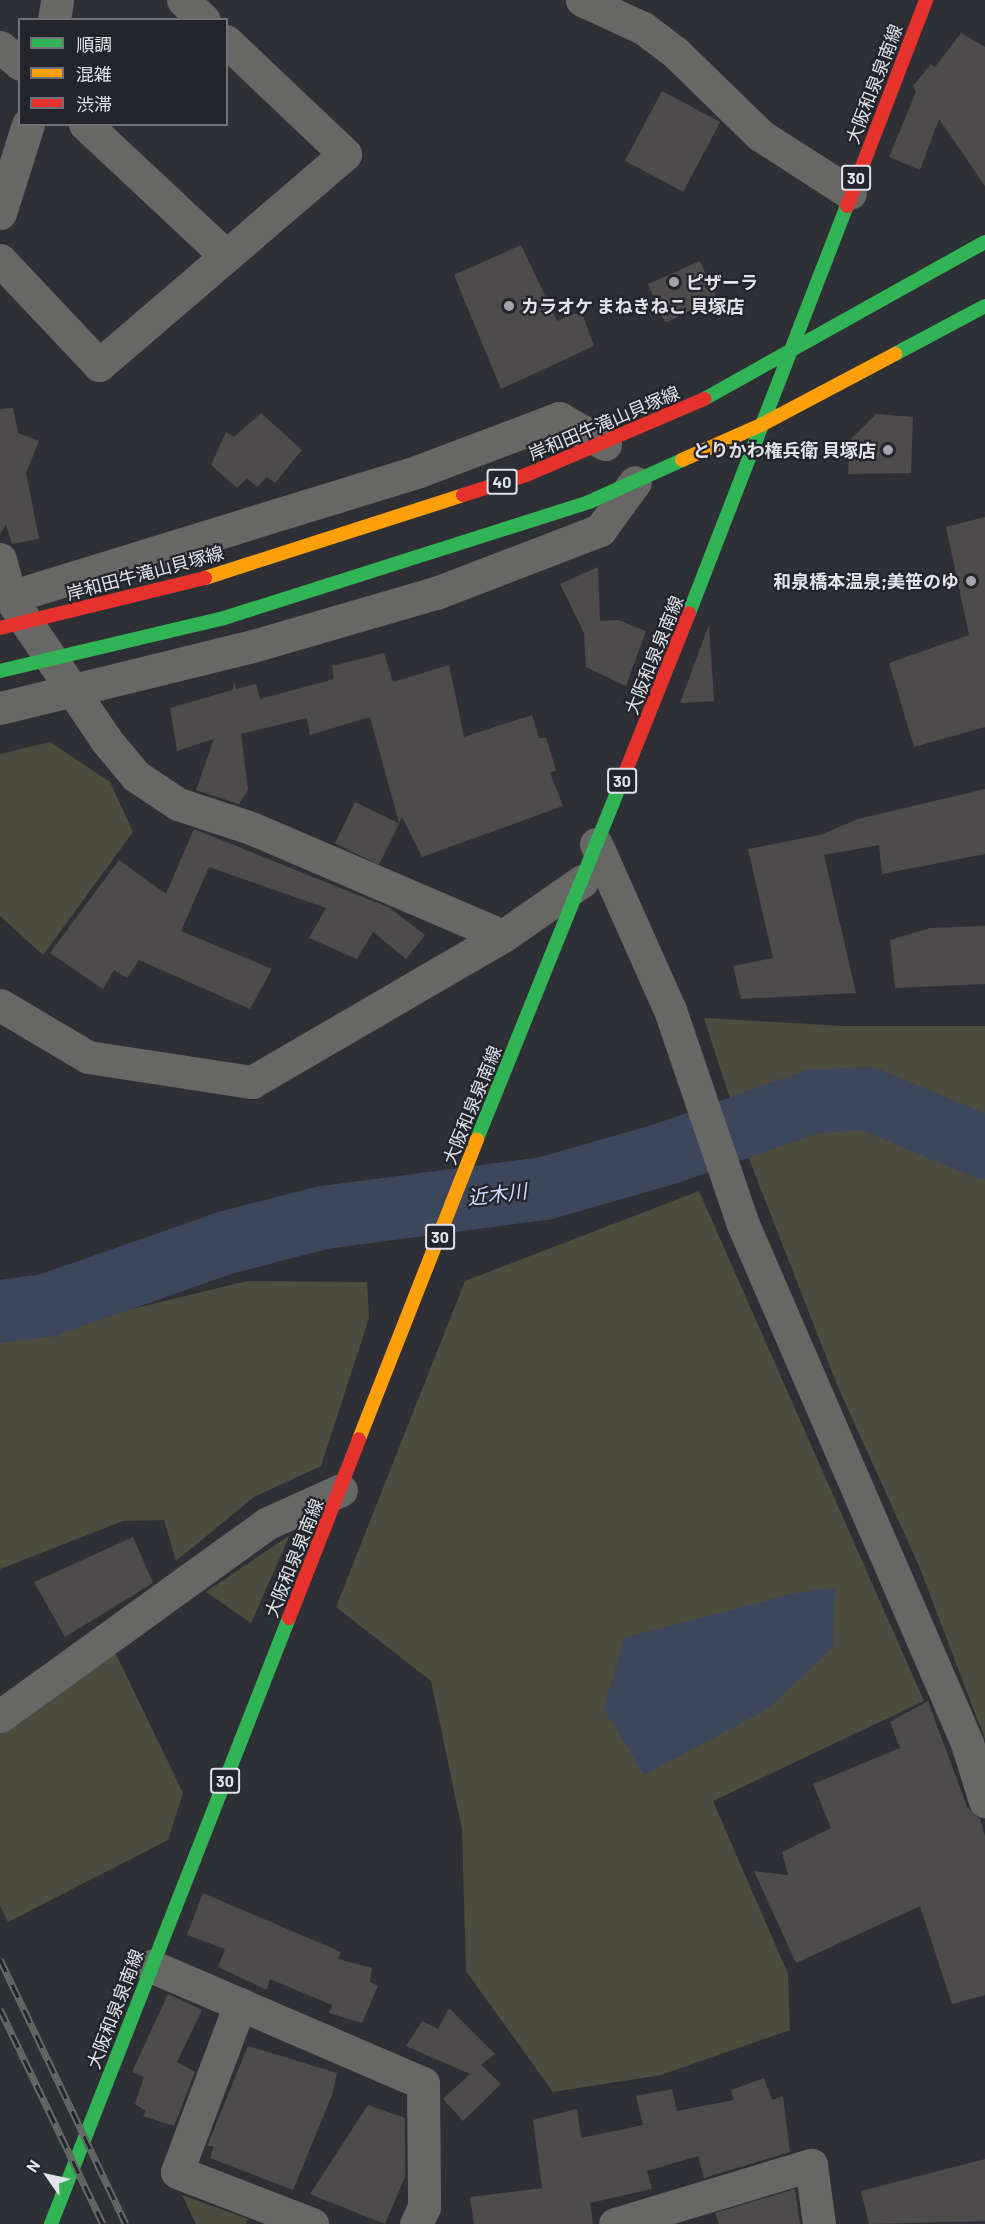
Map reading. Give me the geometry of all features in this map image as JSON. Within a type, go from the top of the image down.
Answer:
[{"type":"main road","name":"大阪和泉泉南線","points":[[51,2224],[151,1966],[402,1338],[479,1135],[582,881],[926,0]]},
{"type":"main road","name":"岸和田牛滝山貝塚線","points":[[0,628],[205,578],[526,475],[683,411],[985,242]]},
{"type":"main road","points":[[0,671],[224,618],[538,521],[635,482],[761,425],[985,306]]},
{"type":"street","points":[[54,18],[57,0]]},
{"type":"street","points":[[183,0],[202,18]]},
{"type":"street","points":[[582,0],[643,28],[675,52],[759,135],[850,193]]},
{"type":"street","points":[[0,260],[99,365],[345,154],[228,43]]},
{"type":"street","points":[[0,47],[18,62]]},
{"type":"street","points":[[0,213],[27,126]]},
{"type":"street","points":[[87,126],[226,256]]},
{"type":"street","points":[[5,598],[419,471],[559,418],[605,444]]},
{"type":"street","points":[[0,708],[73,692],[253,646],[447,589],[600,530],[635,482]]},
{"type":"street","points":[[0,560],[5,598],[136,776],[178,804],[251,828],[503,936]]},
{"type":"street","points":[[596,844],[647,951],[670,1010],[742,1222],[966,1743],[985,1802]]},
{"type":"street","points":[[0,1005],[88,1057],[252,1082],[503,936],[582,881]]},
{"type":"street","points":[[0,1716],[268,1523],[341,1490]]},
{"type":"street","points":[[151,1966],[423,2083],[424,2207],[416,2224]]},
{"type":"street","points":[[240,2004],[177,2172],[312,2224]]},
{"type":"street","points":[[615,2224],[811,2165],[819,2224]]},
{"type":"green space","points":[[50,742],[110,782],[133,832],[43,955],[0,916],[0,754]]},
{"type":"green space","points":[[704,1018],[843,1026],[985,1026],[985,1739],[919,1566],[838,1387],[751,1164]]},
{"type":"green space","points":[[699,1191],[924,1701],[713,1801],[788,1974],[790,2030],[661,2075],[553,2092],[466,1971],[462,1829],[431,1681],[336,1607],[465,1281]]},
{"type":"green space","points":[[247,1281],[367,1282],[369,1318],[321,1466],[254,1497],[176,1561],[164,1520],[123,1521],[0,1569],[0,1341]]},
{"type":"green space","points":[[290,1535],[251,1623],[206,1592]]},
{"type":"green space","points":[[114,1650],[183,1793],[168,1840],[8,1922],[0,1906],[0,1731]]},
{"type":"green space","points":[[182,2195],[248,2219],[246,2224],[196,2224]]},
{"type":"water","points":[[835,1588],[833,1647],[769,1708],[644,1775],[604,1709],[624,1638],[795,1593]]},
{"type":"building","points":[[961,33],[985,47],[985,186],[939,119],[920,170],[889,157],[916,92],[913,86],[931,64],[935,67]]},
{"type":"building","points":[[662,91],[720,122],[683,192],[625,161]]},
{"type":"building","points":[[521,245],[557,321],[581,311],[594,346],[501,389],[454,275]]},
{"type":"building","points":[[700,261],[717,299],[665,323],[648,284]]},
{"type":"building","points":[[13,408],[18,433],[39,441],[26,473],[39,539],[12,544],[6,524],[0,534],[0,409]]},
{"type":"building","points":[[261,413],[302,450],[275,483],[267,477],[257,487],[247,478],[237,488],[211,465],[226,432],[234,437]]},
{"type":"building","points":[[876,414],[913,417],[911,473],[848,474],[850,440]]},
{"type":"building","name":"和泉橋本温泉;美笹のゆ","points":[[985,517],[985,727],[914,747],[889,663],[969,635],[946,527]]},
{"type":"building","points":[[598,567],[600,621],[618,620],[646,631],[626,686],[586,667],[584,633],[560,584]]},
{"type":"building","points":[[709,625],[714,701],[680,703]]},
{"type":"building","points":[[384,653],[393,682],[449,665],[464,737],[532,715],[539,738],[546,738],[556,770],[550,773],[563,806],[422,857],[402,817],[399,823],[370,717],[310,735],[307,718],[241,734],[248,790],[239,804],[196,790],[214,739],[177,751],[170,708],[232,690],[235,681],[236,689],[256,684],[260,699],[334,679],[332,666]]},
{"type":"building","points":[[985,789],[985,854],[882,874],[879,845],[824,855],[856,993],[741,999],[733,966],[773,958],[748,849],[820,835],[858,819]]},
{"type":"building","points":[[355,802],[399,823],[379,865],[335,843]]},
{"type":"building","points":[[194,829],[390,908],[425,935],[406,959],[373,932],[357,959],[309,938],[326,908],[209,867],[181,931],[272,969],[250,1009],[139,960],[127,978],[114,970],[103,989],[50,953],[119,860],[166,894]]},
{"type":"building","points":[[985,926],[985,984],[895,988],[890,940],[930,928]]},
{"type":"building","points":[[133,1537],[153,1583],[65,1637],[34,1582]]},
{"type":"building","points":[[928,1701],[967,1807],[980,1819],[985,1836],[985,1995],[952,2004],[920,1906],[796,1963],[754,1871],[788,1875],[782,1852],[831,1828],[813,1784],[900,1748],[890,1722]]},
{"type":"building","points":[[203,1893],[341,1952],[338,1959],[372,1968],[370,1982],[378,1986],[362,2023],[329,2013],[332,2005],[270,1979],[267,1990],[218,1967],[225,1949],[187,1935]]},
{"type":"building","points":[[168,1994],[202,2010],[177,2062],[195,2072],[174,2126],[143,2116],[146,2111],[135,2104],[144,2077],[132,2072]]},
{"type":"building","points":[[449,2008],[495,2054],[481,2065],[501,2084],[463,2121],[443,2099],[470,2074],[406,2046],[422,2021],[438,2029]]},
{"type":"building","points":[[248,2046],[337,2073],[332,2095],[293,2190],[210,2158],[214,2146],[207,2146]]},
{"type":"building","points":[[764,2078],[772,2100],[783,2096],[790,2152],[704,2178],[698,2156],[647,2171],[652,2189],[590,2203],[593,2224],[474,2224],[470,2197],[542,2188],[533,2120],[577,2109],[581,2138],[643,2125],[636,2096],[672,2089],[677,2111],[734,2100],[731,2090]]},
{"type":"building","points":[[368,2105],[405,2118],[405,2177],[385,2224],[310,2194]]},
{"type":"building","points":[[985,2159],[985,2221],[869,2224],[861,2191]]},
{"type":"building","points":[[795,2189],[800,2224],[719,2224],[715,2213]]},
{"type":"waterway","name":"近木川","points":[[0,1311],[46,1305],[226,1242],[323,1217],[544,1188],[666,1153],[812,1101],[867,1098],[985,1147]]},
{"type":"railway","points":[[0,1959],[126,2224]]},
{"type":"railway","points":[[0,2009],[103,2224]]},
{"type":"traffic: fast","points":[[689,613],[847,206]]},
{"type":"traffic: fast","points":[[704,399],[985,242]]},
{"type":"traffic: fast","points":[[895,354],[985,306]]},
{"type":"traffic: fast","points":[[224,618],[589,502],[682,460]]},
{"type":"traffic: fast","points":[[0,671],[224,618]]},
{"type":"traffic: fast","points":[[477,1139],[625,773]]},
{"type":"traffic: fast","points":[[51,2224],[289,1618]]},
{"type":"traffic: slow","points":[[682,460],[761,425],[895,354]]},
{"type":"traffic: slow","points":[[205,578],[463,495]]},
{"type":"traffic: slow","points":[[359,1439],[477,1139]]},
{"type":"traffic: jam","points":[[847,206],[926,0]]},
{"type":"traffic: jam","points":[[463,495],[526,475],[704,399]]},
{"type":"traffic: jam","points":[[0,628],[205,578]]},
{"type":"traffic: jam","points":[[625,773],[689,613]]},
{"type":"traffic: jam","points":[[289,1618],[359,1439]]},
{"type":"place","name":"ピザーラ","points":[[674,282]]},
{"type":"place","name":"カラオケ まねきねこ 貝塚店","points":[[509,306]]},
{"type":"place","name":"とりかわ権兵衛 貝塚店","points":[[888,450]]},
{"type":"place","name":"和泉橋本温泉;美笹のゆ","points":[[971,581]]}]
